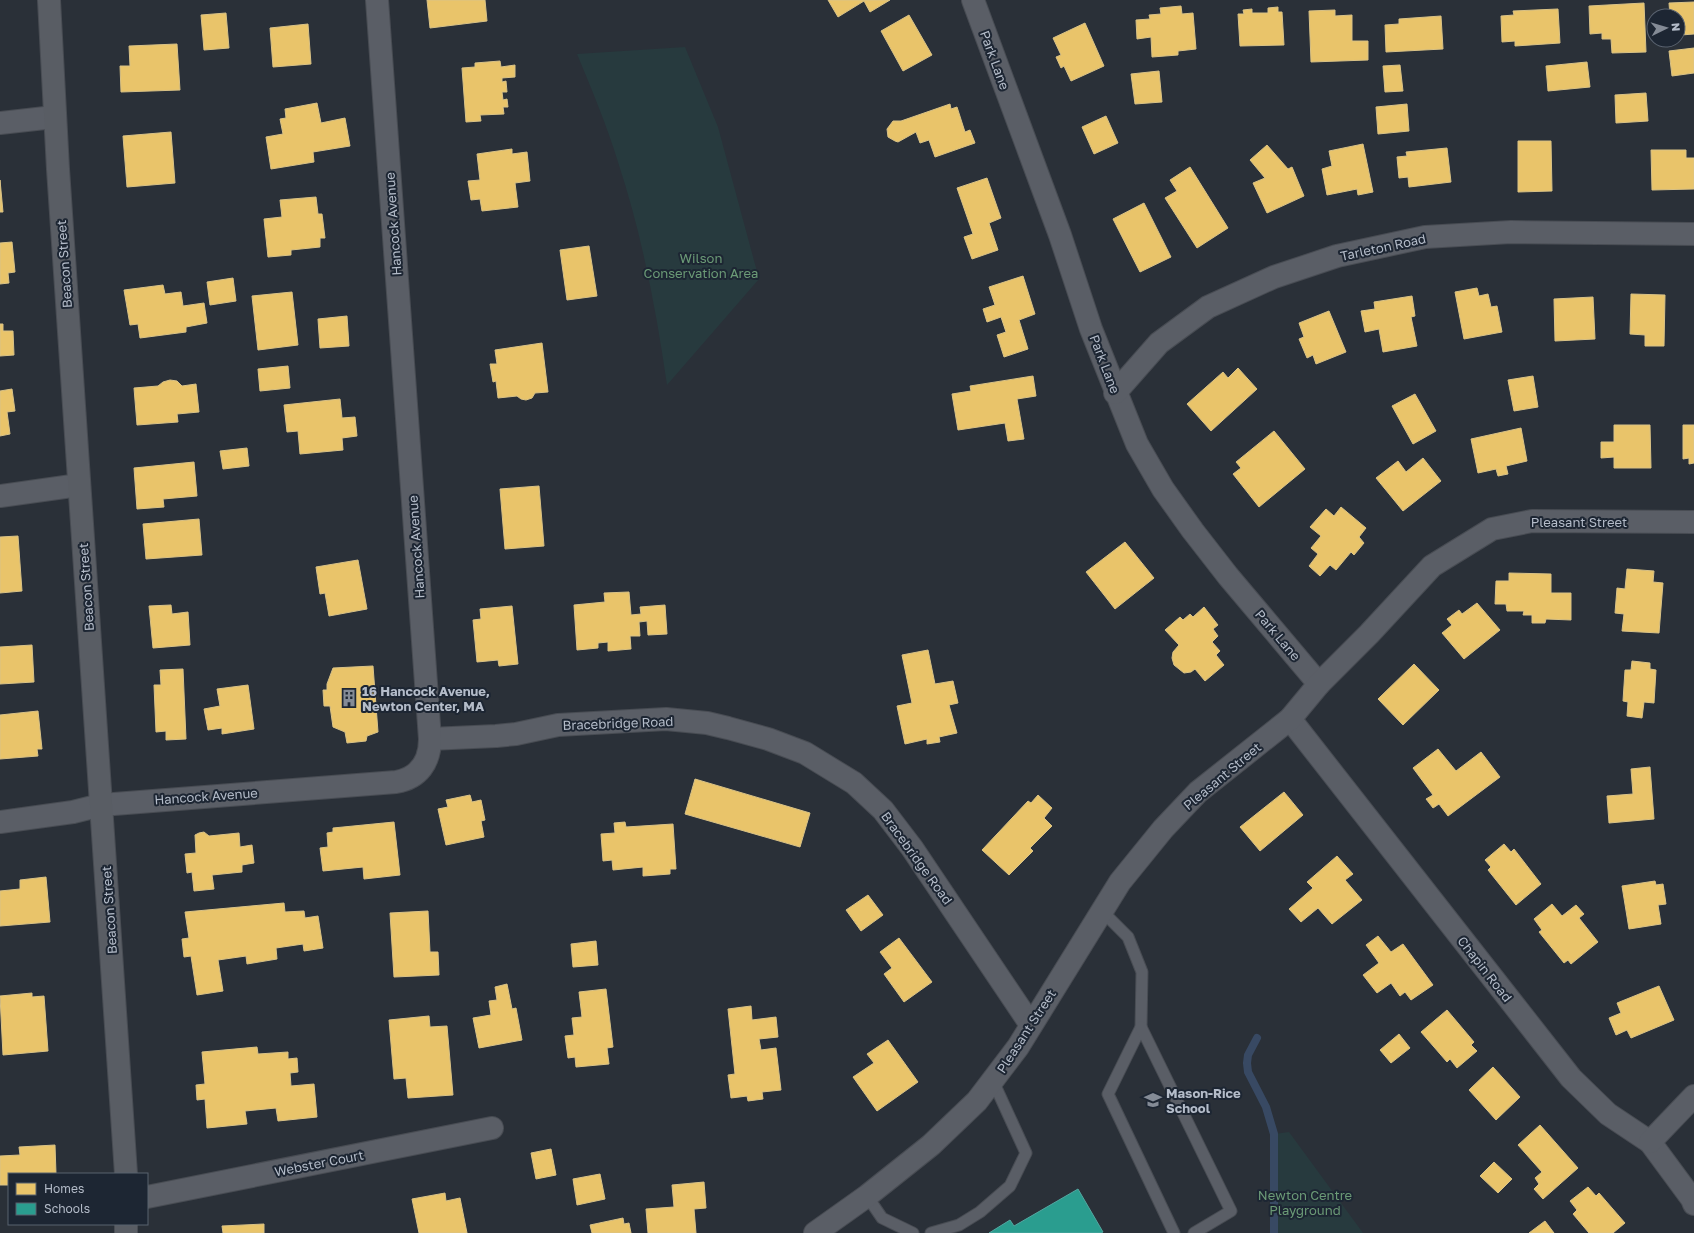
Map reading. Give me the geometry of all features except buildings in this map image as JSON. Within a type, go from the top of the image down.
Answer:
[{"type":"main road","name":"Beacon Street","points":[[49,0],[54,117],[126,1173]]},
{"type":"street","name":"Hancock Avenue","points":[[0,822],[73,812],[101,805],[404,780],[417,774],[426,762],[430,739],[377,0]]},
{"type":"street","name":"Park Lane","points":[[973,0],[1060,235],[1115,393],[1137,444],[1162,489],[1228,576],[1319,684]]},
{"type":"street","points":[[0,124],[54,117]]},
{"type":"street","name":"Tarleton Road","points":[[1115,393],[1159,343],[1208,307],[1274,277],[1337,256],[1425,237],[1511,232],[1694,234]]},
{"type":"street","points":[[0,496],[79,485]]},
{"type":"street","name":"Pleasant Street","points":[[815,1233],[867,1196],[949,1129],[977,1102],[1031,1025],[1120,882],[1163,829],[1198,792],[1290,719],[1319,684],[1369,634],[1432,566],[1492,529],[1532,521],[1694,522]]},
{"type":"street","name":"Bracebridge Road","points":[[430,739],[516,734],[558,725],[666,719],[707,723],[728,728],[768,739],[805,753],[837,771],[854,783],[883,810],[912,848],[1031,1025]]},
{"type":"street","name":"Chapin Road","points":[[1290,719],[1571,1078],[1608,1114],[1650,1142],[1692,1199],[1694,1204]]},
{"type":"street","points":[[1650,1142],[1694,1096]]},
{"type":"street","name":"Webster Court","points":[[148,1197],[492,1128]]},
{"type":"lane","points":[[1102,911],[1128,937],[1142,972],[1141,1027],[1108,1094],[1174,1233]]},
{"type":"lane","points":[[1141,1027],[1231,1211],[1194,1233]]},
{"type":"lane","points":[[931,1233],[959,1225],[980,1212],[1010,1186],[1026,1153],[993,1081]]},
{"type":"lane","points":[[867,1196],[882,1218],[914,1233]]},
{"type":"green space","name":"Wilson Conservation Area","points":[[685,47],[718,127],[759,279],[667,385],[653,300],[627,189],[594,94],[577,54]]},
{"type":"green space","name":"Newton Centre Playground","points":[[1289,1132],[1363,1233],[1274,1233],[1274,1134]]},
{"type":"waterway","points":[[1257,1038],[1248,1055],[1247,1063],[1248,1072],[1266,1107],[1274,1134],[1274,1233]]},
{"type":"place","name":"16 Hancock Avenue, Newton Center, MA","points":[[349,698]]},
{"type":"place","name":"Mason-Rice School","points":[[1153,1100]]}]
